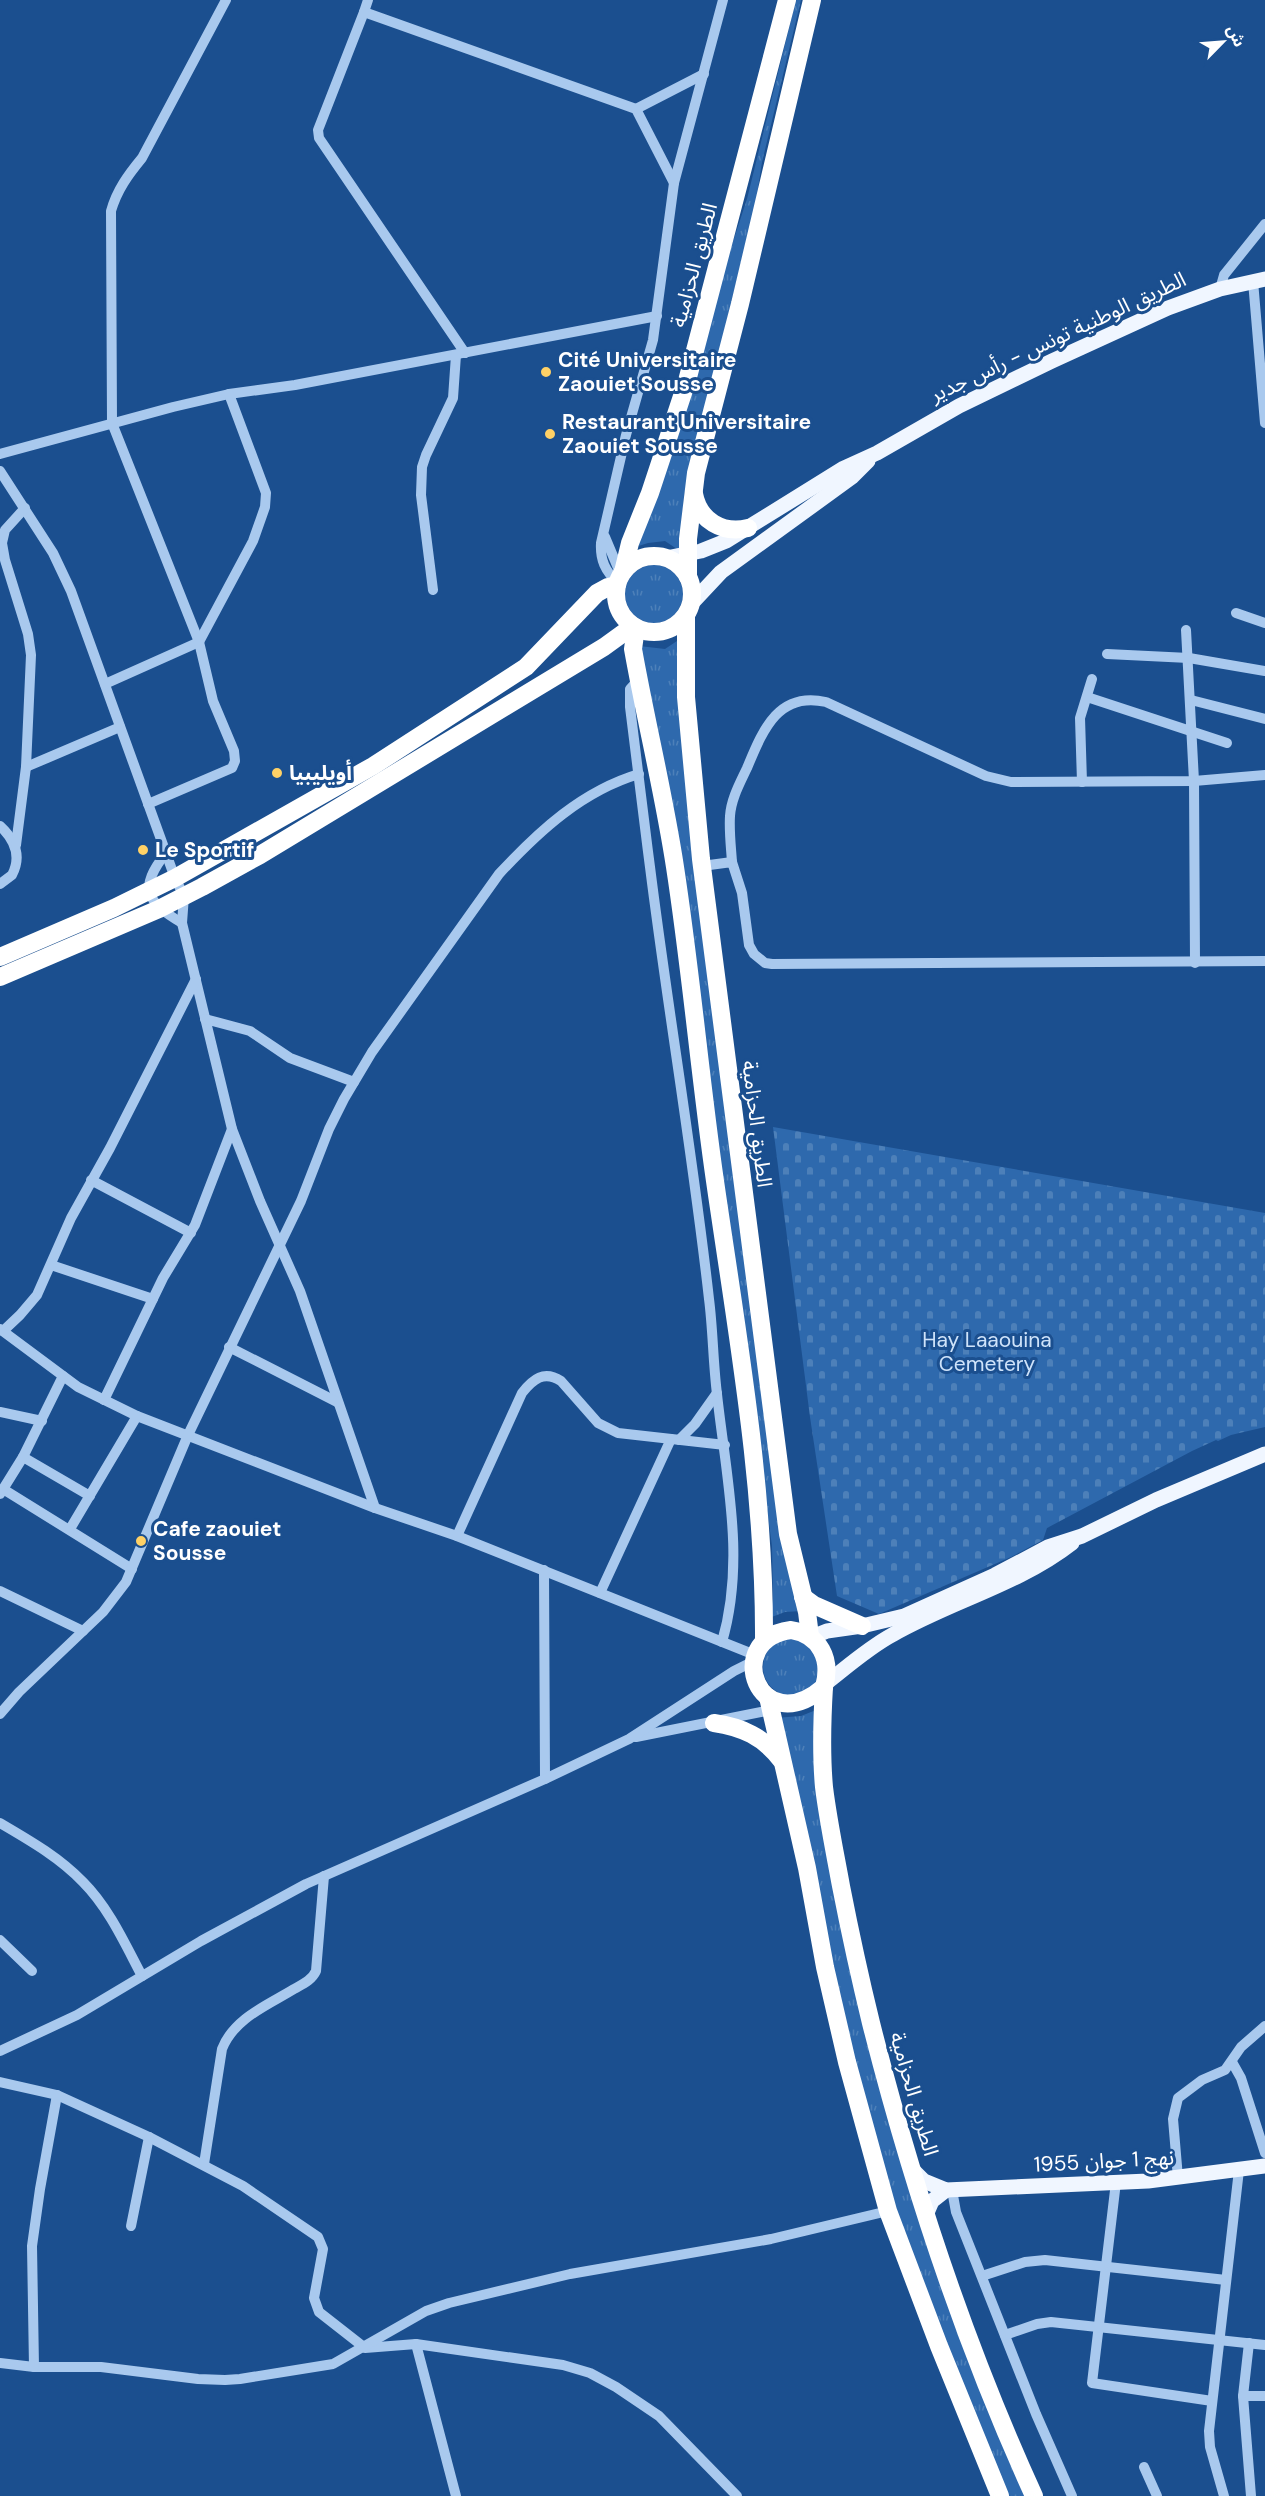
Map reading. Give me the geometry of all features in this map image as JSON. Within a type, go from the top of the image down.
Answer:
[{"type":"highway","name":"الطريق الحزامية","points":[[620,579],[630,543],[650,493],[687,381],[787,0]]},
{"type":"highway","points":[[620,579],[616,594],[621,612],[634,627],[658,632],[678,624],[688,610],[692,595],[688,577],[688,555],[696,473],[740,304],[812,0]]},
{"type":"highway","points":[[693,491],[699,509],[712,523],[730,530],[748,528]]},
{"type":"highway","points":[[0,957],[175,878],[230,849],[373,766],[526,667],[597,593],[620,579],[632,564],[643,558],[655,556],[666,558],[675,563],[688,577]]},
{"type":"highway","name":"الطريق الحزامية","points":[[688,610],[686,697],[702,866],[788,1534],[811,1637],[821,1647],[827,1667],[822,1728],[824,1786],[834,1848],[858,1971],[883,2068],[926,2215],[968,2336],[1012,2448],[1034,2496]]},
{"type":"highway","points":[[0,977],[159,909],[260,855],[634,627]]},
{"type":"highway","points":[[634,627],[633,649],[662,790],[675,868],[714,1176],[739,1346],[761,1535],[756,1681],[769,1704],[784,1764],[807,1868],[825,1967],[847,2062],[888,2211],[939,2346],[1000,2496]]},
{"type":"highway","points":[[591,654],[599,652],[617,655],[631,663],[638,675]]},
{"type":"highway","points":[[803,1597],[814,1605],[861,1626]]},
{"type":"highway","points":[[758,1652],[772,1635],[791,1630],[811,1637]]},
{"type":"highway","points":[[769,1704],[775,1701],[791,1704],[809,1700],[824,1685]]},
{"type":"highway","points":[[714,1723],[731,1725],[761,1739],[784,1764]]},
{"type":"main road","name":"الطريق الوطنية تونس - رأس جدير","points":[[666,558],[688,555],[726,541],[844,468],[877,453],[959,406],[1052,361],[1168,308],[1220,289],[1259,280]]},
{"type":"main road","name":"الطريق الوطنية تونس - رأس جدير","points":[[688,610],[721,572],[852,477],[877,453]]},
{"type":"main road","points":[[811,1637],[827,1631],[904,1616],[995,1575],[1048,1547],[1082,1536],[1156,1500],[1265,1455]]},
{"type":"main road","points":[[824,1685],[892,1635],[1002,1585],[1053,1558],[1082,1536]]},
{"type":"main road","name":"نهج 1 جوان 1955","points":[[949,2190],[1178,2178],[1265,2166]]},
{"type":"main road","points":[[912,2169],[924,2181],[949,2190]]},
{"type":"main road","points":[[926,2215],[932,2201],[949,2190]]},
{"type":"street","points":[[148,804],[234,765],[234,750],[213,701],[199,642],[112,423],[111,211],[124,180],[142,158],[226,0]]},
{"type":"street","points":[[368,0],[318,130],[319,138],[460,354],[453,398],[422,467],[421,495],[433,590]]},
{"type":"street","points":[[620,579],[604,534],[626,435],[653,340],[674,183],[723,0]]},
{"type":"street","points":[[364,12],[636,109],[674,183]]},
{"type":"street","points":[[636,109],[704,74]]},
{"type":"street","points":[[1220,289],[1224,275],[1265,224]]},
{"type":"street","points":[[1259,280],[1265,423]]},
{"type":"street","points":[[0,454],[229,394],[294,385],[657,316]]},
{"type":"street","points":[[105,684],[199,642],[254,541],[265,507],[266,493],[229,394]]},
{"type":"street","points":[[0,471],[53,553],[71,591],[175,878],[184,896],[182,923],[232,1129],[278,1246],[303,1300],[375,1508]]},
{"type":"street","points":[[0,884],[8,879],[15,869],[26,767],[31,655],[28,634],[2,543],[3,530],[25,508]]},
{"type":"street","points":[[1236,613],[1265,623]]},
{"type":"street","points":[[1186,630],[1194,781],[1195,963]]},
{"type":"street","points":[[1107,654],[1189,658],[1265,671]]},
{"type":"street","points":[[638,675],[630,689],[630,697],[650,868],[710,1301],[717,1393],[724,1445],[734,1564],[733,1593],[722,1642]]},
{"type":"street","points":[[1082,782],[1080,718],[1092,679]]},
{"type":"street","points":[[1087,697],[1227,743]]},
{"type":"street","points":[[1265,775],[1194,781],[1011,782],[986,776],[826,702],[809,699],[793,703],[777,714],[765,728],[734,797],[730,815],[732,862],[742,893],[749,945],[753,954],[765,963],[1265,961]]},
{"type":"street","points":[[1191,700],[1265,719]]},
{"type":"street","points":[[26,767],[120,727]]},
{"type":"street","points":[[1,1710],[110,1603],[132,1569],[188,1435],[301,1201],[329,1129],[354,1082],[431,969],[499,874],[519,853],[585,797],[610,783],[639,774]]},
{"type":"street","points":[[0,826],[16,845]]},
{"type":"street","points":[[166,853],[150,880],[149,890],[159,909],[182,923]]},
{"type":"street","points":[[702,866],[732,862]]},
{"type":"street","points":[[196,979],[110,1148],[91,1179],[37,1295],[21,1315],[2,1330],[63,1376],[137,1416],[375,1508],[457,1536],[722,1642],[758,1652]]},
{"type":"street","points":[[205,1018],[250,1031],[290,1058],[354,1082]]},
{"type":"street","points":[[105,1400],[169,1267],[191,1233],[232,1129]]},
{"type":"street","points":[[91,1179],[191,1233]]},
{"type":"street","points":[[51,1265],[153,1299]]},
{"type":"street","points":[[229,1347],[338,1402]]},
{"type":"street","points":[[63,1376],[42,1421],[2,1492],[69,1529],[132,1569]]},
{"type":"street","points":[[457,1536],[522,1393],[531,1382],[540,1376],[555,1377],[598,1423],[607,1429],[618,1433],[724,1445]]},
{"type":"street","points":[[600,1593],[675,1439],[695,1424],[717,1393]]},
{"type":"street","points":[[0,1412],[42,1421]]},
{"type":"street","points":[[69,1529],[137,1416]]},
{"type":"street","points":[[23,1457],[90,1496]]},
{"type":"street","points":[[544,1570],[545,1779]]},
{"type":"street","points":[[0,1591],[83,1631]]},
{"type":"street","points":[[0,2051],[77,2015],[238,1920],[324,1876],[545,1779],[629,1738],[758,1652]]},
{"type":"street","points":[[629,1738],[714,1723],[769,1704]]},
{"type":"street","points":[[0,1823],[37,1845],[85,1884],[116,1927],[142,1976]]},
{"type":"street","points":[[204,2164],[222,2049],[226,2040],[250,2015],[306,1982],[316,1971],[324,1876]]},
{"type":"street","points":[[0,1940],[32,1971]]},
{"type":"street","points":[[1178,2178],[1173,2119],[1175,2103],[1182,2094],[1202,2080],[1225,2070],[1241,2047],[1265,2026]]},
{"type":"street","points":[[1232,2062],[1241,2078],[1265,2153]]},
{"type":"street","points":[[0,2082],[57,2095],[204,2164],[243,2186],[318,2237],[323,2249],[314,2298],[315,2305],[319,2312],[365,2348],[416,2344],[563,2365],[590,2373],[616,2386],[659,2416],[737,2496]]},
{"type":"street","points":[[34,2367],[32,2246],[57,2095]]},
{"type":"street","points":[[131,2226],[149,2138]]},
{"type":"street","points":[[1224,2496],[1210,2447],[1212,2401],[1239,2170]]},
{"type":"street","points":[[1116,2182],[1092,2383],[1212,2401]]},
{"type":"street","points":[[949,2190],[1005,2335],[1072,2496]]},
{"type":"street","points":[[0,2363],[34,2367],[101,2367],[198,2379],[240,2379],[333,2364],[365,2348],[426,2311],[449,2303],[570,2274],[771,2239],[888,2211]]},
{"type":"street","points":[[982,2276],[1025,2262],[1045,2260],[1226,2280]]},
{"type":"street","points":[[1005,2335],[1036,2324],[1099,2326],[1265,2345]]},
{"type":"street","points":[[1249,2343],[1243,2396],[1251,2496]]},
{"type":"street","points":[[416,2344],[456,2496]]},
{"type":"street","points":[[1243,2396],[1265,2396]]},
{"type":"street","points":[[1144,2467],[1157,2496]]},
{"type":"green space","points":[[796,0],[801,0],[762,162],[756,201],[684,495],[680,551],[665,541],[632,548],[747,199]]},
{"type":"green space","points":[[654,565],[670,570],[678,578],[683,594],[678,610],[670,618],[654,623],[638,618],[630,610],[625,594],[630,578],[638,570]]},
{"type":"green space","points":[[680,639],[801,1611],[785,1612],[769,1618],[773,1599],[772,1546],[715,1120],[639,646],[665,649]]},
{"type":"green space","name":"Hay Laaouina Cemetery","points":[[773,1127],[1265,1213],[1265,1427],[1231,1435],[1192,1451],[1047,1528],[1043,1540],[1011,1557],[879,1614],[837,1596],[810,1417]]},
{"type":"green space","points":[[792,1638],[808,1643],[816,1651],[821,1667],[816,1683],[808,1691],[792,1696],[776,1691],[768,1683],[763,1667],[768,1651],[776,1643]]},
{"type":"green space","points":[[816,1710],[848,1960],[1026,2496],[1005,2496],[914,2267],[863,2105],[775,1718],[801,1716]]},
{"type":"place","name":"Cité Universitaire Zaouiet Sousse","points":[[546,372]]},
{"type":"place","name":"Restaurant Universitaire Zaouiet Sousse","points":[[550,434]]},
{"type":"place","name":"أويليبيا","points":[[277,773]]},
{"type":"place","name":"Le Sportif","points":[[143,850]]},
{"type":"place","name":"Cafe zaouiet Sousse","points":[[141,1541]]}]
